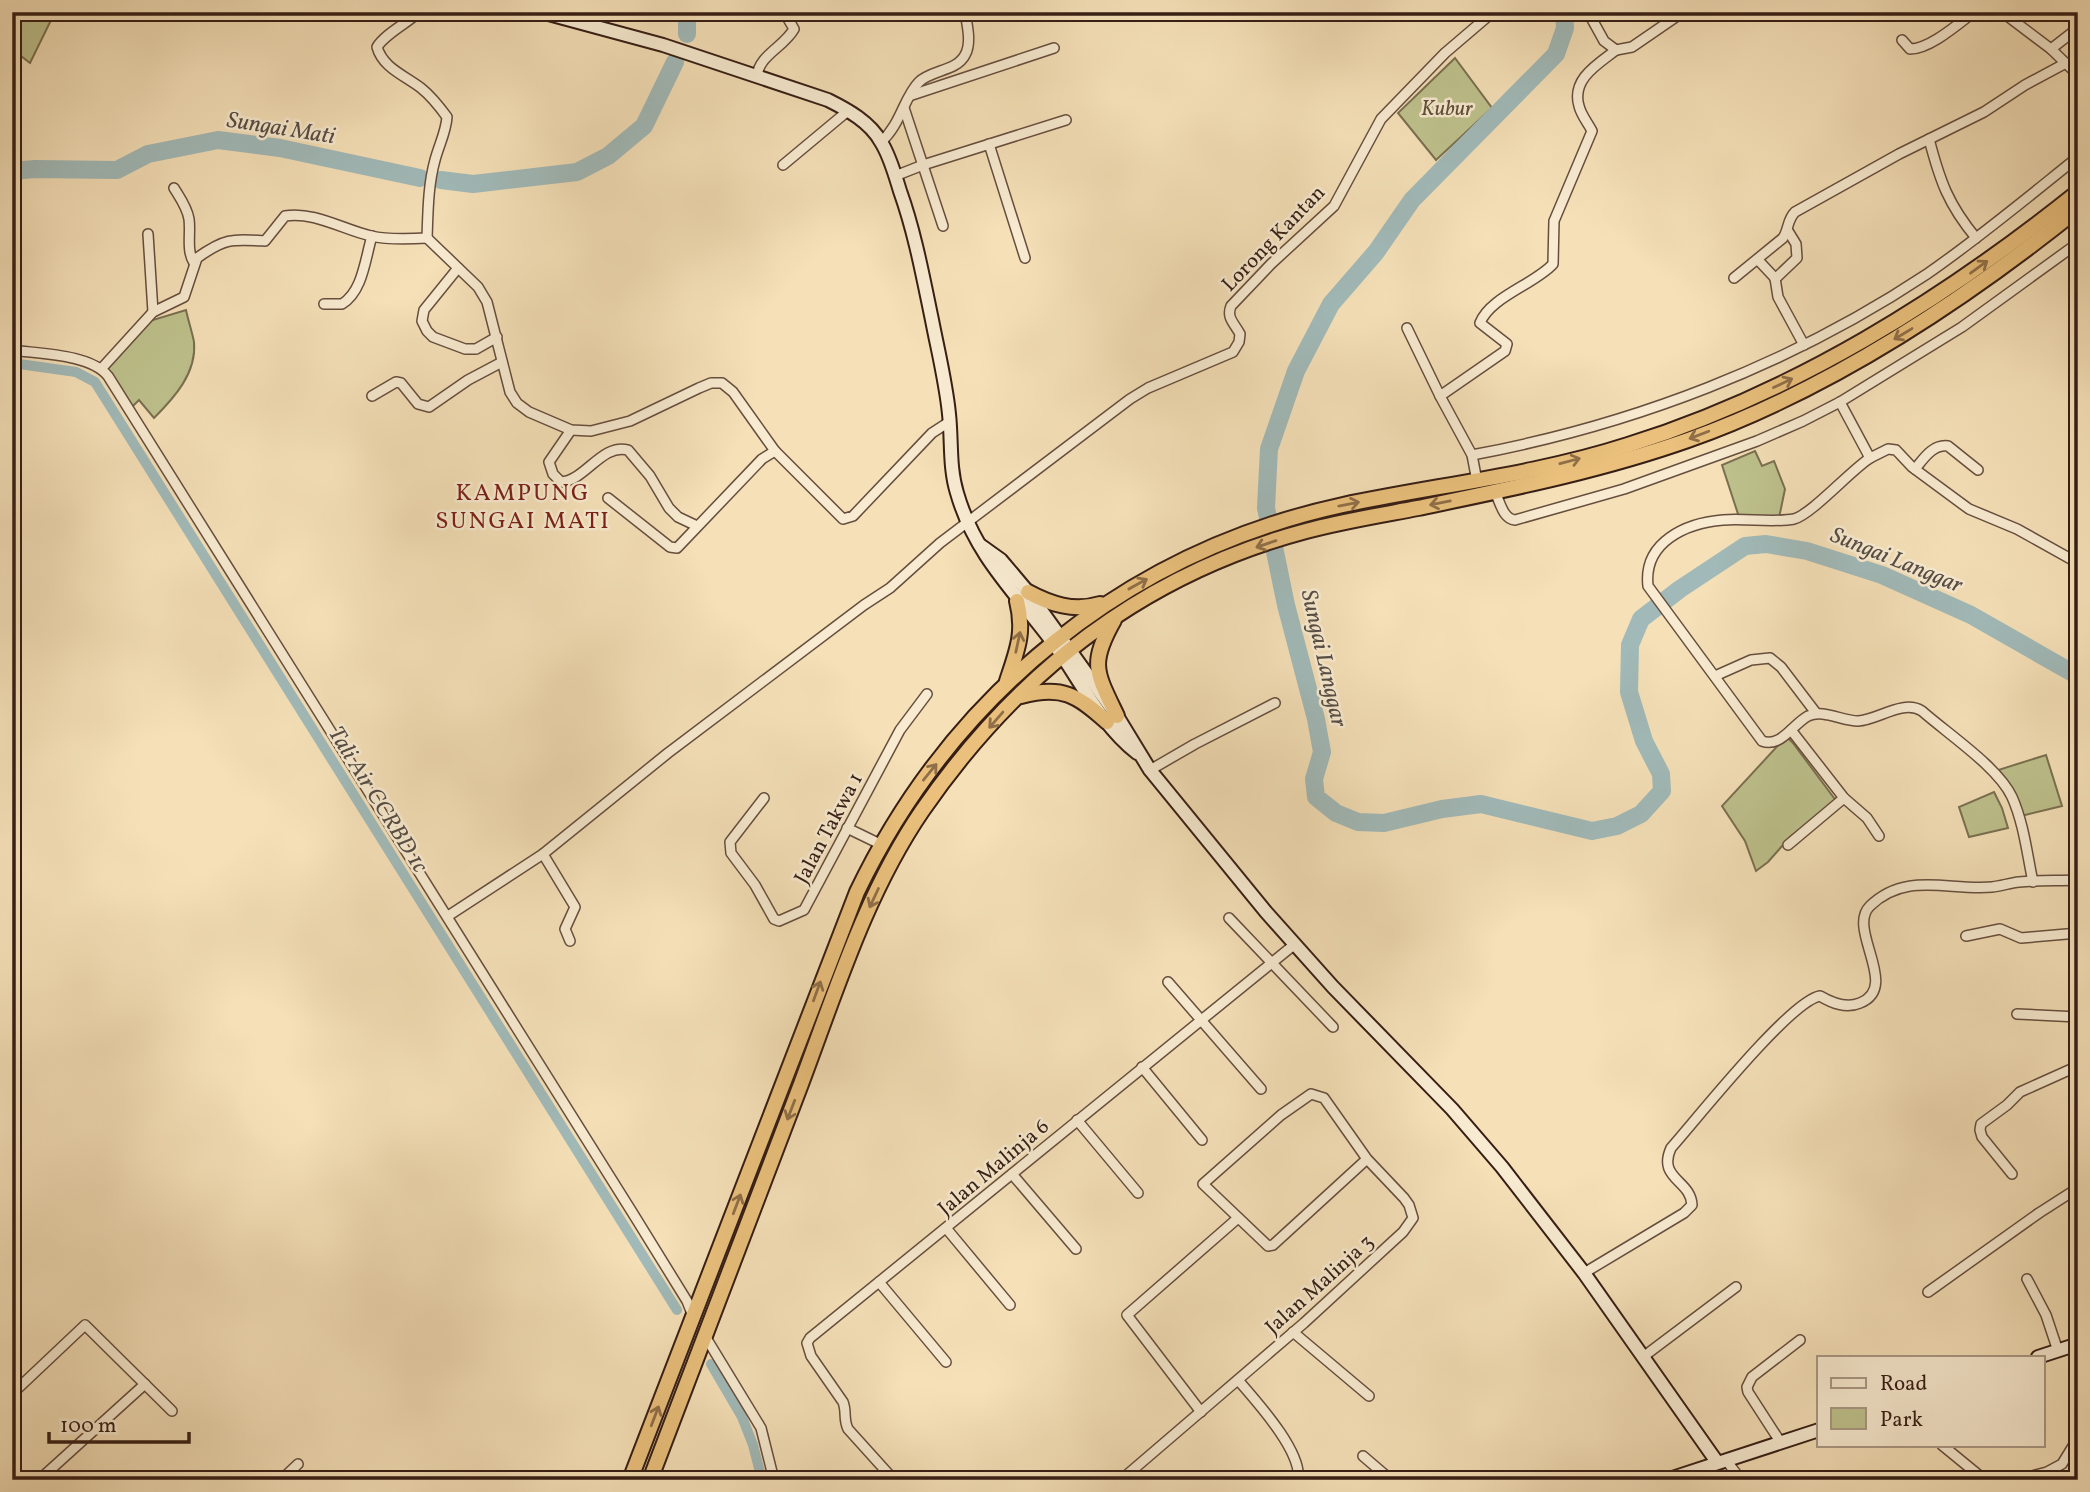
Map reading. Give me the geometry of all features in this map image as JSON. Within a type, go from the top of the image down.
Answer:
[{"type":"highway","points":[[650,1480],[854,943],[896,853],[923,809],[1016,697],[1114,607],[1166,569],[1238,537],[1283,521],[1343,505],[1549,467],[1627,446],[1706,418],[1782,384],[1855,345],[1948,289],[2023,236],[2078,192]]},
{"type":"highway","points":[[630,1480],[837,937],[880,844],[927,776],[1006,682],[1057,639],[1114,607],[1243,552],[1311,529],[1495,492],[1633,458],[1692,439],[1788,397],[1861,358],[1954,301],[2078,209]]},
{"type":"highway","points":[[1006,682],[1020,640],[1023,596],[1064,606],[1114,607]]},
{"type":"highway","points":[[1112,719],[1097,669],[1114,607]]},
{"type":"highway","points":[[1016,697],[1040,691],[1068,693],[1112,719]]},
{"type":"main road","points":[[541,12],[663,45],[828,100],[849,110],[869,126],[881,142],[895,176],[920,263],[943,374],[951,468],[958,495],[991,566],[1023,596],[1057,639],[1127,745],[1140,755],[1195,827],[1333,987],[1452,1108],[1502,1167],[1584,1273],[1643,1357],[1722,1461]]},
{"type":"main road","points":[[2041,1356],[2078,1344]]},
{"type":"main road","points":[[1666,1480],[1817,1431]]},
{"type":"street","points":[[419,12],[382,40],[377,47],[380,57],[390,68],[433,98],[447,117],[429,198],[427,238]]},
{"type":"street","points":[[757,76],[762,61],[785,42],[794,29],[787,17],[780,12]]},
{"type":"street","points":[[881,142],[892,132],[919,82],[958,62],[965,55],[969,38],[965,12]]},
{"type":"street","name":"Lorong Kantan","points":[[969,521],[1130,399],[1148,388],[1233,352],[1240,342],[1240,334],[1230,319],[1231,306],[1271,264],[1334,206],[1381,119],[1445,53],[1493,12]]},
{"type":"street","points":[[1588,12],[1604,41],[1616,50]]},
{"type":"street","points":[[1440,397],[1505,351],[1507,344],[1480,323],[1482,318],[1494,306],[1553,264],[1554,221],[1592,131],[1579,107],[1578,89],[1586,74],[1616,50],[1632,47],[1683,12]]},
{"type":"street","points":[[1902,40],[1910,49],[1916,49],[1945,34],[1974,12]]},
{"type":"street","points":[[2002,12],[2050,49],[2078,75]]},
{"type":"street","points":[[2050,49],[2078,28]]},
{"type":"street","points":[[912,95],[1054,48]]},
{"type":"street","points":[[1734,278],[1758,260],[1788,231],[1790,218],[1795,212],[1834,188],[1984,111],[2066,63]]},
{"type":"street","points":[[904,108],[943,226]]},
{"type":"street","points":[[783,165],[849,110]]},
{"type":"street","points":[[895,176],[1066,120]]},
{"type":"street","points":[[1929,139],[1945,190],[1957,216],[1976,238]]},
{"type":"street","points":[[989,144],[1025,258]]},
{"type":"street","points":[[1472,455],[1585,430],[1643,412],[1804,345],[1872,308],[1927,273],[2078,157]]},
{"type":"street","points":[[174,188],[189,219],[190,256],[194,263]]},
{"type":"street","points":[[102,368],[153,312],[184,298],[197,258],[225,241],[265,241],[285,216],[292,215],[348,227],[372,236],[427,238],[478,287],[487,302],[510,392],[517,403],[529,412],[571,430],[592,431],[615,426],[717,382],[728,386],[775,450],[838,516],[848,519],[859,511],[932,433],[949,422]]},
{"type":"street","points":[[1775,279],[1797,258],[1796,244],[1788,231]]},
{"type":"street","points":[[148,234],[153,312]]},
{"type":"street","points":[[324,304],[342,304],[351,297],[358,285],[372,236]]},
{"type":"street","points":[[1495,492],[1509,520],[1532,516],[1624,489],[1769,436],[1840,402],[1962,327],[2078,243]]},
{"type":"street","points":[[1758,260],[1772,272],[1778,297],[1804,345]]},
{"type":"street","points":[[458,268],[424,310],[422,321],[426,331],[433,337],[466,349],[476,349],[497,337]]},
{"type":"street","points":[[1407,328],[1472,455],[1477,481]]},
{"type":"street","points":[[12,350],[86,361],[102,368],[448,916],[687,1301],[694,1318]]},
{"type":"street","points":[[372,396],[396,382],[401,383],[418,404],[429,407],[468,380],[502,362]]},
{"type":"street","points":[[1840,402],[1870,458]]},
{"type":"street","points":[[571,430],[550,462],[554,474],[561,482],[570,481],[617,449],[628,450],[650,477],[669,508],[678,517],[697,526]]},
{"type":"street","points":[[1914,469],[1931,451],[1943,445],[1978,470]]},
{"type":"street","points":[[2033,882],[2020,819],[2005,786],[1987,766],[1922,711],[1906,708],[1858,721],[1816,713],[1808,716],[1777,742],[1769,744],[1762,741],[1648,586],[1647,575],[1654,554],[1668,538],[1679,531],[1722,520],[1794,519],[1870,458],[1893,448],[1914,469],[1969,509],[2017,529],[2078,563]]},
{"type":"street","points":[[608,498],[673,549],[680,546],[762,459],[775,450]]},
{"type":"street","points":[[448,916],[543,853],[727,708],[890,588],[969,521]]},
{"type":"street","points":[[1715,676],[1751,660],[1770,658],[1781,667],[1816,713]]},
{"type":"street","name":"Jalan Takwa 1","points":[[764,798],[730,842],[731,853],[774,919],[779,921],[804,910],[901,730],[927,694]]},
{"type":"street","points":[[1150,770],[1275,703]]},
{"type":"street","points":[[1791,730],[1844,798],[1867,818],[1879,836]]},
{"type":"street","points":[[1788,845],[1844,798]]},
{"type":"street","points":[[846,828],[880,844]]},
{"type":"street","points":[[543,853],[575,907],[565,929],[570,941]]},
{"type":"street","points":[[1584,1273],[1684,1213],[1692,1205],[1690,1195],[1668,1166],[1667,1158],[1671,1148],[1734,1073],[1804,1003],[1820,996],[1845,1006],[1866,1001],[1874,990],[1875,970],[1862,922],[1866,910],[1872,904],[1901,887],[1937,884],[1992,887],[2078,880]]},
{"type":"street","points":[[1229,918],[1333,1027]]},
{"type":"street","points":[[1966,936],[2000,929],[2021,938],[2078,933]]},
{"type":"street","name":"Jalan Malinja 6","points":[[894,1480],[854,1437],[844,1421],[846,1408],[843,1402],[811,1356],[807,1343],[816,1332],[1295,944]]},
{"type":"street","points":[[1168,982],[1261,1088]]},
{"type":"street","points":[[2017,1014],[2078,1017]]},
{"type":"street","points":[[2012,1174],[1983,1137],[1981,1124],[2020,1092],[2078,1066]]},
{"type":"street","points":[[1142,1067],[1202,1140]]},
{"type":"street","name":"Jalan Malinja 3","points":[[1121,1480],[1293,1332],[1403,1232],[1413,1217],[1404,1198],[1367,1159],[1324,1098],[1311,1094],[1281,1115],[1203,1184],[1238,1218]]},
{"type":"street","points":[[1077,1120],[1138,1192]]},
{"type":"street","points":[[1201,1412],[1127,1315],[1238,1218],[1268,1246],[1273,1245],[1367,1159]]},
{"type":"street","points":[[1012,1174],[1076,1248]]},
{"type":"street","points":[[1928,1293],[2078,1188]]},
{"type":"street","points":[[946,1228],[1010,1305]]},
{"type":"street","points":[[2027,1279],[2046,1315],[2057,1351]]},
{"type":"street","points":[[879,1282],[946,1362]]},
{"type":"street","points":[[1643,1357],[1736,1287]]},
{"type":"street","points":[[12,1394],[85,1325],[172,1411]]},
{"type":"street","points":[[1293,1332],[1368,1396]]},
{"type":"street","points":[[705,1336],[761,1428],[774,1480]]},
{"type":"street","points":[[1781,1443],[1747,1387],[1752,1377],[1800,1340]]},
{"type":"street","points":[[1238,1380],[1264,1411],[1292,1453],[1297,1462],[1298,1480]]},
{"type":"street","points":[[39,1480],[145,1384]]},
{"type":"street","points":[[2017,1480],[2047,1472],[2062,1464],[2078,1438]]},
{"type":"street","points":[[1943,1446],[1988,1480]]},
{"type":"street","points":[[1363,1456],[1391,1480]]},
{"type":"street","points":[[1722,1461],[1741,1480]]},
{"type":"street","points":[[281,1480],[298,1464]]},
{"type":"green space","points":[[12,12],[55,12],[30,63],[12,49]]},
{"type":"green space","name":"Kubur","points":[[1455,58],[1492,108],[1436,160],[1398,113]]},
{"type":"green space","points":[[186,310],[194,342],[192,364],[183,384],[154,418],[139,400],[131,408],[106,370],[146,322]]},
{"type":"green space","points":[[1755,451],[1762,466],[1774,461],[1785,489],[1779,518],[1739,517],[1722,465]]},
{"type":"green space","points":[[1784,739],[1793,743],[1837,802],[1790,837],[1768,862],[1756,871],[1745,841],[1722,806]]},
{"type":"green space","points":[[2046,755],[2062,806],[2017,817],[1995,771]]},
{"type":"green space","points":[[1994,792],[2008,828],[1969,837],[1959,807]]},
{"type":"waterway","name":"Sungai Mati","points":[[687,12],[687,34]]},
{"type":"waterway","name":"Sungai Langgar","points":[[1564,12],[1565,28],[1556,54],[1412,200],[1376,252],[1331,304],[1296,371],[1269,449],[1266,508],[1286,605],[1322,752],[1314,779],[1316,797],[1336,813],[1358,822],[1384,823],[1442,809],[1481,804],[1592,831],[1617,826],[1641,814],[1662,791],[1661,774],[1644,741],[1629,692],[1630,645],[1641,619],[1680,589],[1745,546],[1766,544],[1807,551],[1882,575],[1971,615],[2078,676]]},
{"type":"waterway","name":"Sungai Mati","points":[[441,180],[473,184],[577,172],[608,156],[644,126],[675,62]]},
{"type":"waterway","name":"Sungai Mati","points":[[12,171],[117,170],[148,154],[218,140],[280,148],[420,178]]},
{"type":"waterway","name":"Tali Air CCRBD 1c","points":[[12,363],[76,372],[95,382],[677,1310]]},
{"type":"waterway","name":"Tali Air CCRBD 1c","points":[[711,1364],[742,1417],[762,1480]]},
{"type":"district","name":"KAMPUNG SUNGAI MATI","points":[[523,506]]}]
